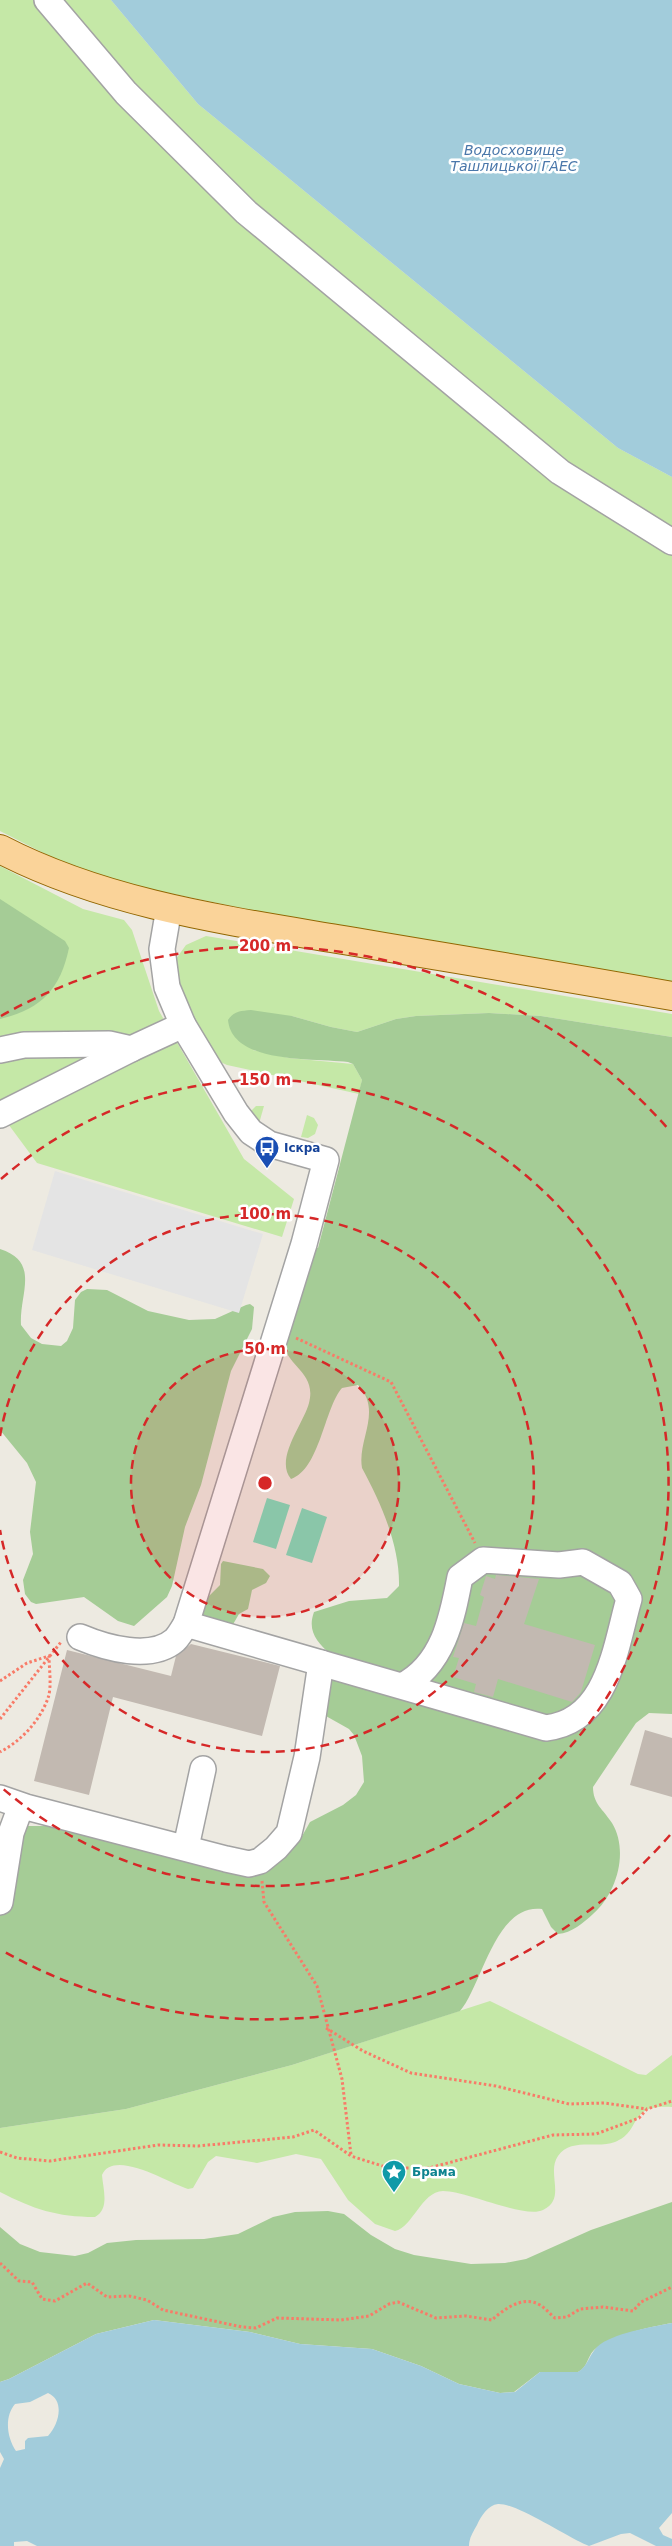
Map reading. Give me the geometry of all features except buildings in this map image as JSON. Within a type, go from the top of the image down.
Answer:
[{"type":"main road","points":[[0,849],[62,877],[169,908],[250,924],[672,996]]},
{"type":"lane","points":[[47,0],[126,93],[246,212],[560,472],[672,542]]},
{"type":"lane","points":[[80,1637],[101,1646],[140,1652],[174,1641],[186,1624],[278,1329],[326,1160],[269,1144],[251,1132],[236,1113],[183,1025],[167,987],[162,949],[169,908]]},
{"type":"lane","points":[[0,1115],[183,1025]]},
{"type":"lane","points":[[0,1050],[24,1045],[90,1044],[109,1044],[131,1049]]},
{"type":"lane","points":[[186,1624],[546,1728],[563,1726],[586,1712],[600,1691],[610,1669],[629,1599],[620,1583],[582,1562],[559,1565],[483,1560],[460,1577],[453,1614],[438,1654],[414,1680],[402,1686]]},
{"type":"lane","points":[[0,1902],[12,1833],[11,1802],[249,1864],[260,1861],[276,1848],[288,1833],[307,1757],[321,1663]]},
{"type":"lane","points":[[186,1847],[203,1769]]},
{"type":"path","points":[[278,1329],[391,1382],[483,1560]]},
{"type":"path","points":[[0,1719],[60,1642],[71,1637],[80,1637]]},
{"type":"path","points":[[0,1681],[27,1663],[49,1656]]},
{"type":"path","points":[[0,1752],[14,1745],[34,1724],[49,1697],[49,1656]]},
{"type":"path","points":[[260,1861],[264,1902],[317,1986],[326,2028],[342,2079],[351,2156]]},
{"type":"path","points":[[326,2028],[363,2051],[411,2073],[496,2086],[569,2104],[604,2103],[647,2109],[672,2101]]},
{"type":"path","points":[[0,2152],[17,2158],[50,2161],[158,2145],[198,2146],[293,2137],[314,2130],[351,2156],[389,2168],[429,2168],[553,2135],[596,2134],[639,2118],[647,2109]]},
{"type":"path","points":[[0,2264],[19,2281],[32,2282],[42,2299],[56,2300],[87,2283],[107,2297],[129,2296],[147,2300],[163,2310],[242,2328],[256,2328],[277,2318],[340,2320],[369,2316],[389,2304],[398,2302],[436,2318],[466,2316],[492,2320],[510,2307],[522,2302],[532,2301],[542,2305],[555,2318],[567,2317],[580,2309],[603,2307],[634,2312],[641,2302],[672,2287]]},
{"type":"green space","points":[[0,0],[111,0],[198,104],[618,448],[672,477],[672,988],[401,941],[125,884],[69,866],[0,831]]},
{"type":"green space","points":[[0,866],[83,909],[124,920],[132,930],[159,1011],[244,1159],[294,1199],[282,1237],[37,1163],[0,1113]]},
{"type":"green space","points":[[0,899],[65,941],[69,948],[60,975],[46,996],[27,1010],[0,1019]]},
{"type":"green space","points":[[206,936],[672,1014],[672,1037],[541,1016],[489,1013],[416,1016],[396,1019],[357,1032],[292,1016],[253,1050],[289,1058],[353,1064],[362,1080],[359,1094],[227,1065],[216,1060],[180,995],[173,963],[186,945]]},
{"type":"green space","points":[[251,1010],[292,1016],[357,1032],[396,1019],[416,1016],[489,1013],[541,1016],[672,1037],[672,1714],[649,1713],[636,1723],[593,1787],[595,1798],[612,1823],[620,1846],[618,1871],[608,1895],[601,1905],[573,1930],[558,1934],[551,1927],[542,1909],[526,1911],[512,1919],[501,1932],[468,1999],[460,2011],[292,2065],[126,2109],[0,2128],[0,1826],[58,1826],[253,1876],[259,1875],[301,1838],[310,1822],[343,1805],[356,1795],[364,1782],[362,1756],[354,1735],[349,1729],[317,1711],[335,1660],[335,1654],[330,1654],[314,1636],[312,1619],[314,1612],[349,1601],[387,1598],[399,1586],[396,1556],[388,1525],[362,1468],[361,1457],[369,1415],[365,1395],[358,1385],[342,1388],[336,1398],[309,1464],[301,1473],[291,1479],[287,1471],[286,1462],[288,1451],[306,1411],[310,1393],[309,1384],[289,1357],[283,1341],[308,1245],[318,1248],[362,1080],[353,1064],[348,1062],[278,1056],[260,1052],[244,1045],[233,1035],[228,1020],[238,1012]]},
{"type":"green space","points":[[256,1106],[264,1106],[258,1127],[250,1112]]},
{"type":"green space","points":[[307,1115],[314,1118],[318,1125],[315,1134],[308,1138],[301,1137]]},
{"type":"green space","points":[[0,1249],[13,1255],[20,1262],[24,1271],[21,1325],[31,1338],[42,1344],[61,1346],[67,1341],[73,1328],[75,1300],[81,1292],[87,1289],[107,1290],[148,1311],[189,1320],[215,1319],[246,1305],[250,1304],[254,1307],[252,1329],[231,1371],[201,1485],[185,1527],[172,1586],[167,1597],[134,1626],[118,1621],[84,1597],[36,1604],[31,1602],[25,1594],[23,1580],[33,1554],[30,1532],[36,1482],[27,1463],[0,1430]]},
{"type":"green space","points":[[267,1498],[290,1505],[276,1549],[253,1542]]},
{"type":"green space","points":[[302,1508],[327,1517],[312,1563],[286,1555]]},
{"type":"green space","points":[[223,1561],[263,1569],[270,1576],[266,1583],[252,1590],[248,1609],[239,1614],[232,1626],[217,1626],[200,1614],[201,1607],[205,1606],[209,1596],[220,1585],[221,1564]]},
{"type":"green space","points":[[490,2001],[638,2074],[646,2075],[672,2055],[672,2107],[657,2107],[641,2114],[624,2137],[615,2142],[577,2145],[563,2150],[555,2163],[554,2199],[543,2210],[535,2212],[523,2211],[466,2195],[443,2191],[429,2197],[407,2223],[395,2231],[375,2224],[348,2200],[321,2159],[296,2154],[257,2163],[216,2156],[208,2162],[193,2188],[188,2189],[130,2166],[118,2165],[108,2168],[102,2175],[103,2209],[95,2217],[57,2214],[23,2203],[0,2192],[0,2128],[126,2109],[292,2065]]},
{"type":"green space","points":[[672,2202],[672,2323],[631,2332],[610,2340],[594,2350],[584,2367],[578,2372],[540,2372],[514,2392],[500,2393],[459,2384],[421,2366],[372,2349],[300,2344],[250,2332],[154,2320],[96,2334],[0,2382],[0,2227],[20,2244],[40,2252],[75,2256],[88,2253],[107,2243],[136,2240],[204,2239],[238,2234],[273,2217],[295,2212],[328,2211],[344,2214],[371,2235],[395,2249],[414,2255],[471,2264],[505,2263],[526,2259],[591,2230]]},
{"type":"shaded area","points":[[55,1171],[263,1234],[239,1313],[32,1250]]},
{"type":"water","name":"Водосховище Ташлицької ГАЕС","points":[[111,0],[672,0],[672,477],[618,448],[198,104]]},
{"type":"water","points":[[154,2320],[250,2332],[300,2344],[372,2349],[421,2366],[459,2384],[500,2393],[515,2392],[540,2372],[578,2372],[584,2367],[594,2350],[604,2342],[633,2331],[672,2323],[672,2513],[659,2528],[663,2535],[672,2539],[672,2546],[656,2546],[630,2533],[621,2534],[589,2546],[517,2509],[498,2504],[491,2506],[483,2515],[471,2535],[469,2546],[37,2546],[27,2541],[14,2542],[14,2546],[0,2546],[0,2468],[4,2459],[0,2452],[0,2382],[96,2334]],"holes":[[[48,2393],[54,2397],[59,2407],[57,2420],[52,2432],[48,2436],[28,2438],[25,2441],[25,2449],[16,2451],[10,2440],[8,2428],[9,2415],[15,2404],[30,2402]]]},
{"type":"place","name":"Іскра","points":[[267,1169]]},
{"type":"place","name":"Брама","points":[[394,2193]]}]
